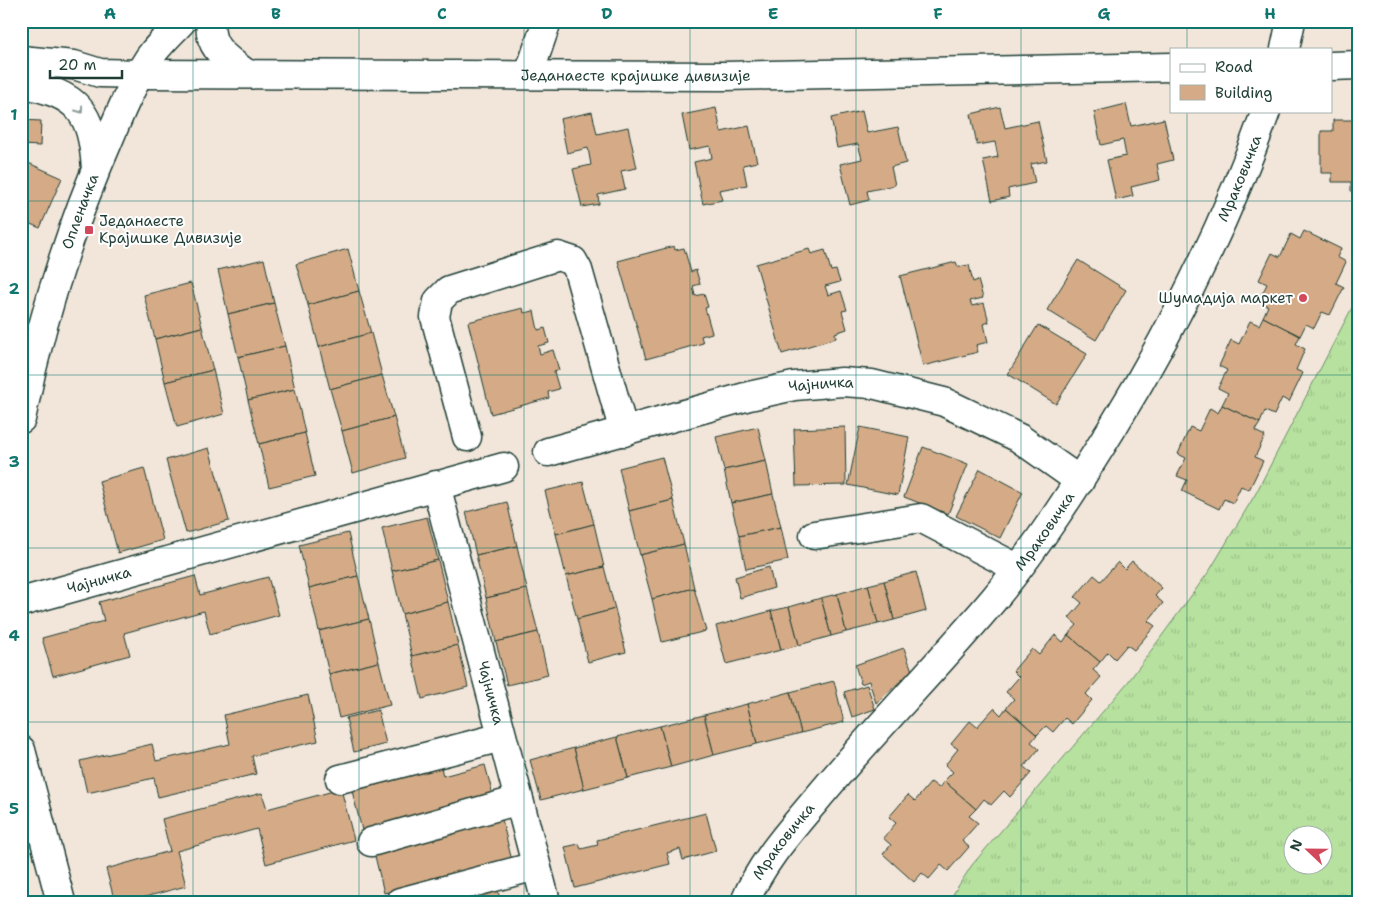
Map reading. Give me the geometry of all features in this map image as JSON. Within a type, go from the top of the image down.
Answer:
[{"type":"street","name":"Опленачка","points":[[21,419],[33,312],[58,269],[96,169],[140,74],[158,46],[182,21]]},
{"type":"street","points":[[211,21],[210,33],[212,44],[244,72]]},
{"type":"street","points":[[529,74],[547,21]]},
{"type":"street","points":[[1286,48],[1291,21]]},
{"type":"street","name":"Једанаесте крајишке дивизије","points":[[21,60],[74,65],[100,73],[140,74],[244,72],[726,76],[1170,67]]},
{"type":"street","points":[[1332,66],[1359,65]]},
{"type":"street","name":"Једанаесте крајишке дивизије","points":[[21,83],[75,80],[100,73]]},
{"type":"street","points":[[21,83],[58,92],[78,106],[89,124],[96,169]]},
{"type":"street","name":"Мраковичка","points":[[742,901],[767,862],[806,812],[983,611],[1017,568],[1080,481],[1136,388],[1190,289],[1236,191],[1266,112]]},
{"type":"street","points":[[467,437],[435,317],[438,301],[449,290],[558,256],[573,261],[578,270],[624,432]]},
{"type":"street","name":"Чајничка","points":[[548,452],[749,396],[794,386],[842,382],[872,384],[944,402],[979,417],[1034,447],[1080,481]]},
{"type":"street","name":"Чајничка","points":[[21,602],[436,484],[504,467]]},
{"type":"street","name":"Чајничка","points":[[436,484],[546,902]]},
{"type":"street","points":[[814,535],[920,518],[1017,568]]},
{"type":"street","points":[[340,779],[502,737]]},
{"type":"street","points":[[21,750],[61,902]]},
{"type":"street","points":[[371,842],[519,800]]},
{"type":"street","points":[[400,902],[536,866]]},
{"type":"green space","points":[[1359,294],[1359,902],[948,902],[972,865],[1128,682],[1210,570],[1256,493]]},
{"type":"building","points":[[1126,104],[1131,126],[1164,119],[1173,160],[1157,164],[1160,180],[1131,187],[1133,196],[1116,200],[1107,160],[1126,156],[1123,140],[1101,145],[1094,112]]},
{"type":"building","points":[[1000,107],[1005,128],[1038,121],[1047,161],[1031,164],[1035,183],[1008,189],[1009,197],[992,201],[983,160],[998,157],[995,142],[977,145],[971,114]]},
{"type":"building","points":[[716,108],[721,132],[749,126],[757,162],[743,165],[747,185],[719,190],[722,200],[703,204],[694,162],[712,158],[710,146],[689,150],[682,115]]},
{"type":"building","points":[[862,111],[867,133],[898,127],[906,163],[891,167],[895,185],[867,191],[869,200],[850,205],[840,164],[862,159],[858,144],[837,148],[831,118]]},
{"type":"building","points":[[1353,111],[1359,111],[1359,191],[1351,191],[1351,182],[1332,182],[1332,173],[1321,173],[1321,131],[1333,131],[1333,120],[1353,120]]},
{"type":"building","points":[[592,112],[597,134],[628,127],[637,168],[621,171],[625,189],[598,195],[599,204],[582,207],[573,169],[591,165],[588,148],[567,153],[560,119]]},
{"type":"building","points":[[21,120],[41,121],[40,146],[21,145]]},
{"type":"building","points":[[24,161],[62,178],[40,228],[21,220],[21,168]]},
{"type":"building","points":[[1304,231],[1341,249],[1337,257],[1346,262],[1336,283],[1344,287],[1330,315],[1322,312],[1314,328],[1306,324],[1300,336],[1263,317],[1268,306],[1258,302],[1267,284],[1259,280],[1272,253],[1280,257],[1291,234],[1300,239]]},
{"type":"building","points":[[674,246],[675,250],[684,248],[691,272],[696,270],[700,284],[693,286],[695,296],[704,294],[708,307],[705,308],[712,333],[701,336],[703,343],[646,359],[618,261]]},
{"type":"building","points":[[348,249],[359,291],[308,305],[296,264]]},
{"type":"building","points":[[809,249],[811,254],[825,250],[831,271],[836,270],[840,282],[825,286],[828,295],[841,291],[847,310],[842,311],[847,329],[835,333],[836,338],[782,354],[756,264]]},
{"type":"building","points":[[264,259],[274,303],[228,314],[218,270]]},
{"type":"building","points":[[1078,260],[1126,290],[1096,340],[1047,310]]},
{"type":"building","points":[[956,262],[958,267],[969,265],[973,282],[978,280],[983,298],[970,301],[972,306],[984,303],[989,322],[984,324],[988,342],[976,345],[978,352],[923,366],[900,276]]},
{"type":"building","points":[[191,283],[202,327],[155,339],[144,295]]},
{"type":"building","points":[[359,291],[371,333],[319,347],[308,305]]},
{"type":"building","points":[[274,303],[285,346],[238,357],[228,314]]},
{"type":"building","points":[[523,308],[524,313],[534,311],[538,330],[545,328],[549,343],[538,346],[540,354],[553,350],[559,370],[554,372],[559,389],[548,392],[549,398],[491,414],[468,322]]},
{"type":"building","points":[[1263,317],[1300,336],[1296,344],[1305,349],[1296,370],[1303,373],[1289,402],[1282,398],[1274,415],[1265,411],[1260,423],[1222,405],[1228,393],[1218,388],[1227,370],[1219,366],[1231,340],[1239,344],[1250,321],[1259,325]]},
{"type":"building","points":[[1038,325],[1087,354],[1056,404],[1008,374]]},
{"type":"building","points":[[202,327],[213,370],[165,382],[155,339]]},
{"type":"building","points":[[371,333],[382,375],[330,389],[319,347]]},
{"type":"building","points":[[285,346],[295,389],[248,400],[238,357]]},
{"type":"building","points":[[213,370],[224,414],[177,427],[165,382]]},
{"type":"building","points":[[382,375],[394,417],[342,431],[330,389]]},
{"type":"building","points":[[295,389],[305,433],[259,444],[248,400]]},
{"type":"building","points":[[1222,405],[1260,423],[1255,431],[1265,436],[1255,457],[1263,461],[1249,490],[1241,486],[1233,503],[1224,499],[1219,509],[1182,491],[1187,480],[1177,476],[1186,458],[1178,454],[1190,427],[1199,431],[1210,408],[1218,413]]},
{"type":"building","points":[[394,417],[405,458],[353,473],[342,431]]},
{"type":"building","points":[[758,427],[766,461],[724,470],[716,437]]},
{"type":"building","points":[[845,427],[846,485],[796,486],[794,429]]},
{"type":"building","points":[[860,427],[909,437],[898,495],[848,485]]},
{"type":"building","points":[[305,433],[315,476],[269,487],[259,444]]},
{"type":"building","points":[[923,447],[968,464],[948,514],[904,497]]},
{"type":"building","points":[[209,448],[229,521],[186,533],[166,460]]},
{"type":"building","points":[[662,457],[673,500],[629,511],[619,468]]},
{"type":"building","points":[[766,461],[773,494],[731,503],[724,470]]},
{"type":"building","points":[[144,468],[163,540],[118,553],[99,481]]},
{"type":"building","points":[[980,469],[1023,492],[1000,538],[956,516]]},
{"type":"building","points":[[583,482],[594,524],[556,534],[545,491]]},
{"type":"building","points":[[773,494],[781,527],[739,536],[731,503]]},
{"type":"building","points":[[673,500],[684,544],[640,555],[629,511]]},
{"type":"building","points":[[507,502],[517,546],[476,555],[466,512]]},
{"type":"building","points":[[427,517],[438,560],[392,571],[382,528]]},
{"type":"building","points":[[594,524],[604,567],[566,576],[556,534]]},
{"type":"building","points":[[781,527],[788,560],[746,569],[739,536]]},
{"type":"building","points":[[348,533],[358,576],[309,588],[299,545]]},
{"type":"building","points":[[684,544],[694,588],[652,599],[640,555]]},
{"type":"building","points":[[517,546],[527,589],[486,598],[476,555]]},
{"type":"building","points":[[438,560],[448,602],[402,614],[392,571]]},
{"type":"building","points":[[1132,561],[1162,588],[1155,596],[1163,603],[1148,621],[1155,626],[1134,650],[1127,645],[1115,659],[1108,652],[1100,662],[1068,635],[1077,625],[1069,618],[1082,603],[1075,597],[1094,575],[1101,581],[1118,562],[1125,569]]},
{"type":"building","points":[[604,567],[615,609],[577,619],[566,576]]},
{"type":"building","points":[[769,567],[774,588],[740,598],[735,577]]},
{"type":"building","points":[[916,572],[926,611],[894,620],[884,581]]},
{"type":"building","points":[[195,576],[200,595],[268,577],[279,615],[210,634],[204,611],[124,633],[130,655],[53,676],[42,638],[104,621],[99,602]]},
{"type":"building","points":[[358,576],[369,619],[319,631],[309,588]]},
{"type":"building","points":[[884,581],[894,620],[878,624],[868,585]]},
{"type":"building","points":[[868,585],[878,624],[846,632],[837,594]]},
{"type":"building","points":[[694,588],[706,631],[662,642],[652,599]]},
{"type":"building","points":[[527,589],[538,632],[496,642],[486,598]]},
{"type":"building","points":[[837,594],[846,632],[831,636],[821,598]]},
{"type":"building","points":[[821,598],[831,636],[799,645],[789,607]]},
{"type":"building","points":[[448,602],[458,645],[412,656],[402,614]]},
{"type":"building","points":[[789,607],[799,645],[781,650],[771,611]]},
{"type":"building","points":[[615,609],[626,652],[588,662],[577,619]]},
{"type":"building","points":[[771,611],[781,650],[726,664],[716,626]]},
{"type":"building","points":[[369,619],[379,662],[329,674],[319,631]]},
{"type":"building","points":[[538,632],[548,675],[507,685],[496,642]]},
{"type":"building","points":[[1055,635],[1063,642],[1068,635],[1100,662],[1093,670],[1101,677],[1086,694],[1092,700],[1072,724],[1065,718],[1053,732],[1046,726],[1037,735],[1006,708],[1014,699],[1006,692],[1019,677],[1013,671],[1023,659],[1032,649],[1039,655]]},
{"type":"building","points":[[458,645],[468,687],[422,699],[412,656]]},
{"type":"building","points":[[904,648],[912,671],[876,703],[869,681],[861,684],[855,665]]},
{"type":"building","points":[[379,662],[390,705],[339,718],[329,674]]},
{"type":"building","points":[[834,681],[844,722],[801,733],[790,692]]},
{"type":"building","points":[[867,685],[875,709],[852,717],[844,692]]},
{"type":"building","points":[[790,692],[801,733],[757,744],[747,704]]},
{"type":"building","points":[[308,695],[318,741],[252,756],[256,774],[158,797],[154,778],[87,793],[80,761],[152,744],[156,761],[230,744],[224,715]]},
{"type":"building","points":[[747,704],[757,744],[714,755],[704,715]]},
{"type":"building","points":[[994,708],[1001,715],[1006,708],[1037,735],[1031,742],[1039,749],[1024,767],[1031,773],[1010,797],[1004,791],[991,805],[984,799],[976,809],[944,781],[953,772],[945,765],[958,749],[951,744],[970,721],[977,727]]},
{"type":"building","points":[[378,710],[386,744],[354,752],[346,718]]},
{"type":"building","points":[[704,715],[714,755],[671,767],[660,726]]},
{"type":"building","points":[[660,726],[671,767],[628,778],[617,737]]},
{"type":"building","points":[[617,737],[628,778],[584,789],[574,748]]},
{"type":"building","points":[[574,748],[584,789],[541,800],[530,760]]},
{"type":"building","points":[[485,765],[494,799],[363,834],[352,791],[441,767],[443,776]]},
{"type":"building","points":[[944,781],[976,809],[969,816],[978,823],[962,841],[969,847],[948,871],[941,865],[929,879],[922,873],[914,882],[883,854],[891,845],[883,838],[896,823],[889,817],[908,795],[915,801],[931,782],[939,788]]},
{"type":"building","points":[[341,789],[354,840],[266,864],[257,829],[177,851],[186,886],[126,902],[115,902],[106,869],[170,851],[162,819],[262,793],[267,809]]},
{"type":"building","points":[[706,813],[716,851],[683,860],[680,849],[667,853],[670,864],[575,888],[565,847],[579,844],[581,849],[598,845],[597,840]]},
{"type":"building","points":[[502,820],[512,861],[384,893],[374,852]]},
{"type":"building","points":[[497,888],[501,902],[444,902]]},
{"type":"place","name":"Једанаесте Крајишке Дивизије","points":[[89,230]]},
{"type":"place","name":"Шумадија маркет","points":[[1303,298]]}]
